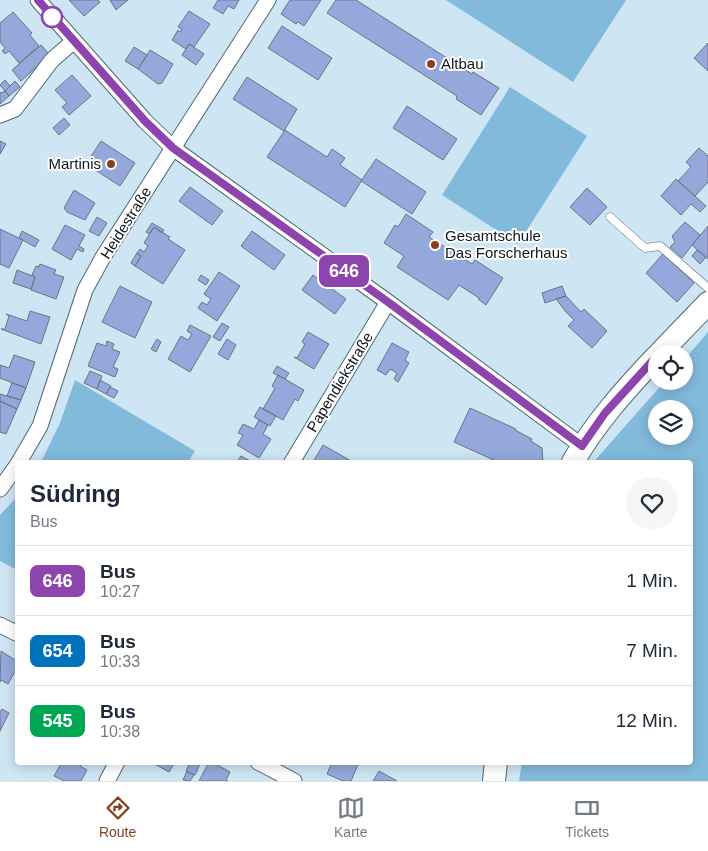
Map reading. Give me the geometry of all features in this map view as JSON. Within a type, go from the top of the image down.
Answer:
[{"type":"main road","points":[[668,345],[708,303]]},
{"type":"main road","points":[[578,454],[610,407],[648,366]]},
{"type":"main road","points":[[494,781],[496,765]]},
{"type":"street","points":[[38,0],[145,121],[173,148],[388,302],[578,454]]},
{"type":"street","name":"Heidestraße","points":[[20,460],[40,426],[85,290],[103,257],[268,0]]},
{"type":"street","points":[[0,115],[15,108],[52,60],[74,41]]},
{"type":"street","name":"Papendiekstraße","points":[[293,460],[388,302]]},
{"type":"street","name":"Heidestraße","points":[[0,490],[15,468]]},
{"type":"street","points":[[0,625],[15,632]]},
{"type":"street","points":[[107,781],[115,765]]},
{"type":"street","points":[[264,765],[294,781]]},
{"type":"lane","points":[[610,217],[645,248],[660,246],[708,288]]},
{"type":"shaded area","points":[[446,0],[626,0],[573,82]]},
{"type":"shaded area","points":[[510,87],[587,136],[518,244],[442,195]]},
{"type":"shaded area","points":[[708,332],[708,781],[519,781],[522,765],[693,765],[693,460],[596,460],[648,400],[648,445],[693,445],[693,400],[648,400],[657,390],[693,390],[693,350]]},
{"type":"shaded area","points":[[75,380],[195,451],[189,460],[42,460],[60,423]]},
{"type":"shaded area","points":[[15,499],[15,569],[0,561],[0,515]]},
{"type":"building","points":[[69,0],[98,0],[100,2],[84,16]]},
{"type":"building","points":[[110,0],[128,0],[116,10]]},
{"type":"building","points":[[218,0],[239,0],[234,9],[228,6],[223,14],[213,8]]},
{"type":"building","points":[[290,0],[321,0],[304,26],[298,22],[296,24],[281,14]]},
{"type":"building","name":"Altbau","points":[[336,0],[356,0],[472,74],[473,72],[499,88],[481,115],[456,99],[457,96],[327,13]]},
{"type":"building","points":[[189,11],[210,24],[194,47],[189,44],[186,49],[172,40],[178,30],[180,32],[182,29],[178,27]]},
{"type":"building","points":[[13,12],[32,33],[30,35],[39,46],[19,63],[9,51],[5,54],[2,51],[5,48],[0,42],[0,23]]},
{"type":"building","points":[[282,26],[332,58],[318,80],[268,48]]},
{"type":"building","points":[[708,43],[708,71],[694,58]]},
{"type":"building","points":[[189,44],[204,54],[196,65],[182,55]]},
{"type":"building","points":[[41,45],[50,55],[21,81],[12,70]]},
{"type":"building","points":[[134,47],[147,55],[138,69],[125,61]]},
{"type":"building","points":[[150,50],[173,64],[162,83],[158,84],[138,69]]},
{"type":"building","points":[[72,75],[91,96],[69,115],[62,107],[67,103],[55,90]]},
{"type":"building","points":[[247,77],[297,109],[284,131],[233,99]]},
{"type":"building","points":[[5,80],[10,86],[5,91],[0,85]]},
{"type":"building","points":[[15,81],[20,87],[9,96],[5,91]]},
{"type":"building","points":[[5,91],[9,96],[0,104],[0,92]]},
{"type":"building","points":[[407,106],[457,139],[443,160],[393,128]]},
{"type":"building","points":[[64,118],[70,125],[59,135],[53,128]]},
{"type":"building","points":[[285,130],[327,157],[332,149],[345,158],[340,165],[362,180],[345,207],[267,157]]},
{"type":"building","points":[[0,141],[6,144],[0,154]]},
{"type":"building","name":"Martinis","points":[[101,141],[135,163],[120,186],[86,164]]},
{"type":"building","points":[[699,148],[708,156],[708,182],[695,196],[678,181],[691,167],[686,162]]},
{"type":"building","points":[[376,159],[426,192],[412,214],[361,181]]},
{"type":"building","points":[[676,179],[706,206],[700,212],[691,204],[681,215],[661,196]]},
{"type":"building","points":[[190,187],[223,211],[212,225],[179,201]]},
{"type":"building","points":[[587,188],[607,207],[590,225],[570,207]]},
{"type":"building","points":[[74,190],[95,203],[85,220],[67,212],[64,208]]},
{"type":"building","points":[[406,214],[433,232],[429,237],[472,264],[475,260],[503,278],[486,305],[459,285],[448,300],[397,267],[404,256],[384,243],[395,225],[398,227]]},
{"type":"building","points":[[97,217],[107,223],[99,236],[89,231]]},
{"type":"building","points":[[685,222],[700,235],[682,258],[670,247],[675,242],[672,236]]},
{"type":"building","points":[[152,223],[164,230],[162,233],[154,227],[149,234],[146,232]]},
{"type":"building","points":[[65,225],[85,235],[79,246],[84,249],[83,252],[77,249],[71,260],[52,249]]},
{"type":"building","points":[[708,226],[708,259],[692,245]]},
{"type":"building","points":[[154,227],[170,237],[168,239],[185,250],[163,284],[135,266],[141,256],[137,253],[140,249],[144,252],[148,246],[144,243]]},
{"type":"building","points":[[0,229],[23,240],[9,268],[0,264]]},
{"type":"building","points":[[22,231],[39,240],[35,247],[19,238]]},
{"type":"building","points":[[252,231],[285,255],[274,270],[241,246]]},
{"type":"building","points":[[697,250],[706,257],[700,264],[692,256]]},
{"type":"building","points":[[137,253],[141,256],[135,266],[131,263]]},
{"type":"building","points":[[663,254],[694,283],[677,302],[646,273]]},
{"type":"building","points":[[40,264],[56,270],[54,274],[64,277],[56,299],[31,290],[35,277],[32,275],[36,266],[39,267]]},
{"type":"building","points":[[17,270],[35,277],[31,289],[13,283]]},
{"type":"building","points":[[219,272],[240,286],[217,321],[198,308],[202,302],[207,305],[211,299],[204,294]]},
{"type":"building","points":[[201,275],[209,280],[206,285],[198,280]]},
{"type":"building","points":[[313,275],[346,299],[335,314],[302,290]]},
{"type":"building","points":[[120,286],[152,302],[135,338],[102,322]]},
{"type":"building","points":[[562,286],[566,296],[545,303],[542,293]]},
{"type":"building","points":[[566,296],[581,312],[584,309],[607,331],[592,348],[568,326],[574,320],[556,299]]},
{"type":"building","points":[[30,311],[50,317],[41,344],[1,329],[5,329],[9,316],[6,314],[27,321]]},
{"type":"building","points":[[222,323],[229,327],[220,341],[213,337]]},
{"type":"building","points":[[190,325],[211,336],[190,372],[168,359],[181,336],[188,340],[192,334],[187,331]]},
{"type":"building","points":[[308,332],[329,344],[314,369],[294,357],[297,358],[305,344],[302,342]]},
{"type":"building","points":[[157,339],[161,342],[156,352],[151,349]]},
{"type":"building","points":[[227,339],[236,345],[228,360],[218,354]]},
{"type":"building","points":[[107,341],[114,344],[112,349],[120,352],[113,367],[118,369],[115,377],[88,366],[97,343],[106,346]]},
{"type":"building","points":[[392,343],[409,352],[405,360],[409,363],[398,382],[394,379],[397,373],[390,369],[386,375],[377,370]]},
{"type":"building","points":[[14,355],[35,362],[26,388],[0,378],[0,365],[9,368]]},
{"type":"building","points":[[277,366],[289,373],[285,379],[273,373]]},
{"type":"building","points":[[90,371],[102,376],[97,389],[84,383]]},
{"type":"building","points":[[278,375],[304,390],[298,401],[295,399],[283,420],[263,409],[275,388],[272,386]]},
{"type":"building","points":[[100,380],[111,386],[106,394],[97,389]]},
{"type":"building","points":[[12,383],[26,388],[21,400],[7,396]]},
{"type":"building","points":[[110,387],[118,391],[114,398],[106,394]]},
{"type":"building","points":[[0,394],[21,400],[17,409],[0,401]]},
{"type":"building","points":[[0,401],[17,409],[6,434],[0,432]]},
{"type":"building","points":[[260,407],[276,416],[270,426],[254,417]]},
{"type":"building","points":[[470,408],[516,429],[532,439],[531,441],[542,448],[543,460],[494,460],[454,442]]},
{"type":"building","points":[[259,420],[268,425],[263,434],[271,439],[259,458],[237,445],[243,435],[238,433],[243,424],[254,429]]},
{"type":"building","points":[[323,445],[349,460],[314,460]]},
{"type":"building","points":[[241,456],[248,460],[238,460]]},
{"type":"building","points":[[1,651],[15,660],[15,671],[8,684],[1,680],[0,682]]},
{"type":"building","points":[[2,709],[9,713],[0,731],[0,712]]},
{"type":"building","points":[[60,765],[80,765],[87,770],[81,781],[64,781],[54,776]]},
{"type":"building","points":[[156,765],[173,765],[169,772]]},
{"type":"building","points":[[189,765],[200,765],[195,775],[186,771]]},
{"type":"building","points":[[207,765],[217,765],[230,772],[226,780],[228,781],[199,781]]},
{"type":"building","points":[[331,765],[358,765],[351,781],[343,781],[327,774]]},
{"type":"building","points":[[187,771],[194,775],[190,781],[183,780]]},
{"type":"building","points":[[379,771],[397,781],[373,781]]},
{"type":"bus line","name":"646","points":[[38,0],[145,121],[173,148],[388,302],[582,446],[605,413],[648,366]]},
{"type":"place","name":"Altbau","points":[[431,64]]},
{"type":"place","name":"Martinis","points":[[111,164]]},
{"type":"place","name":"Gesamtschule Das Forscherhaus","points":[[435,245]]}]
